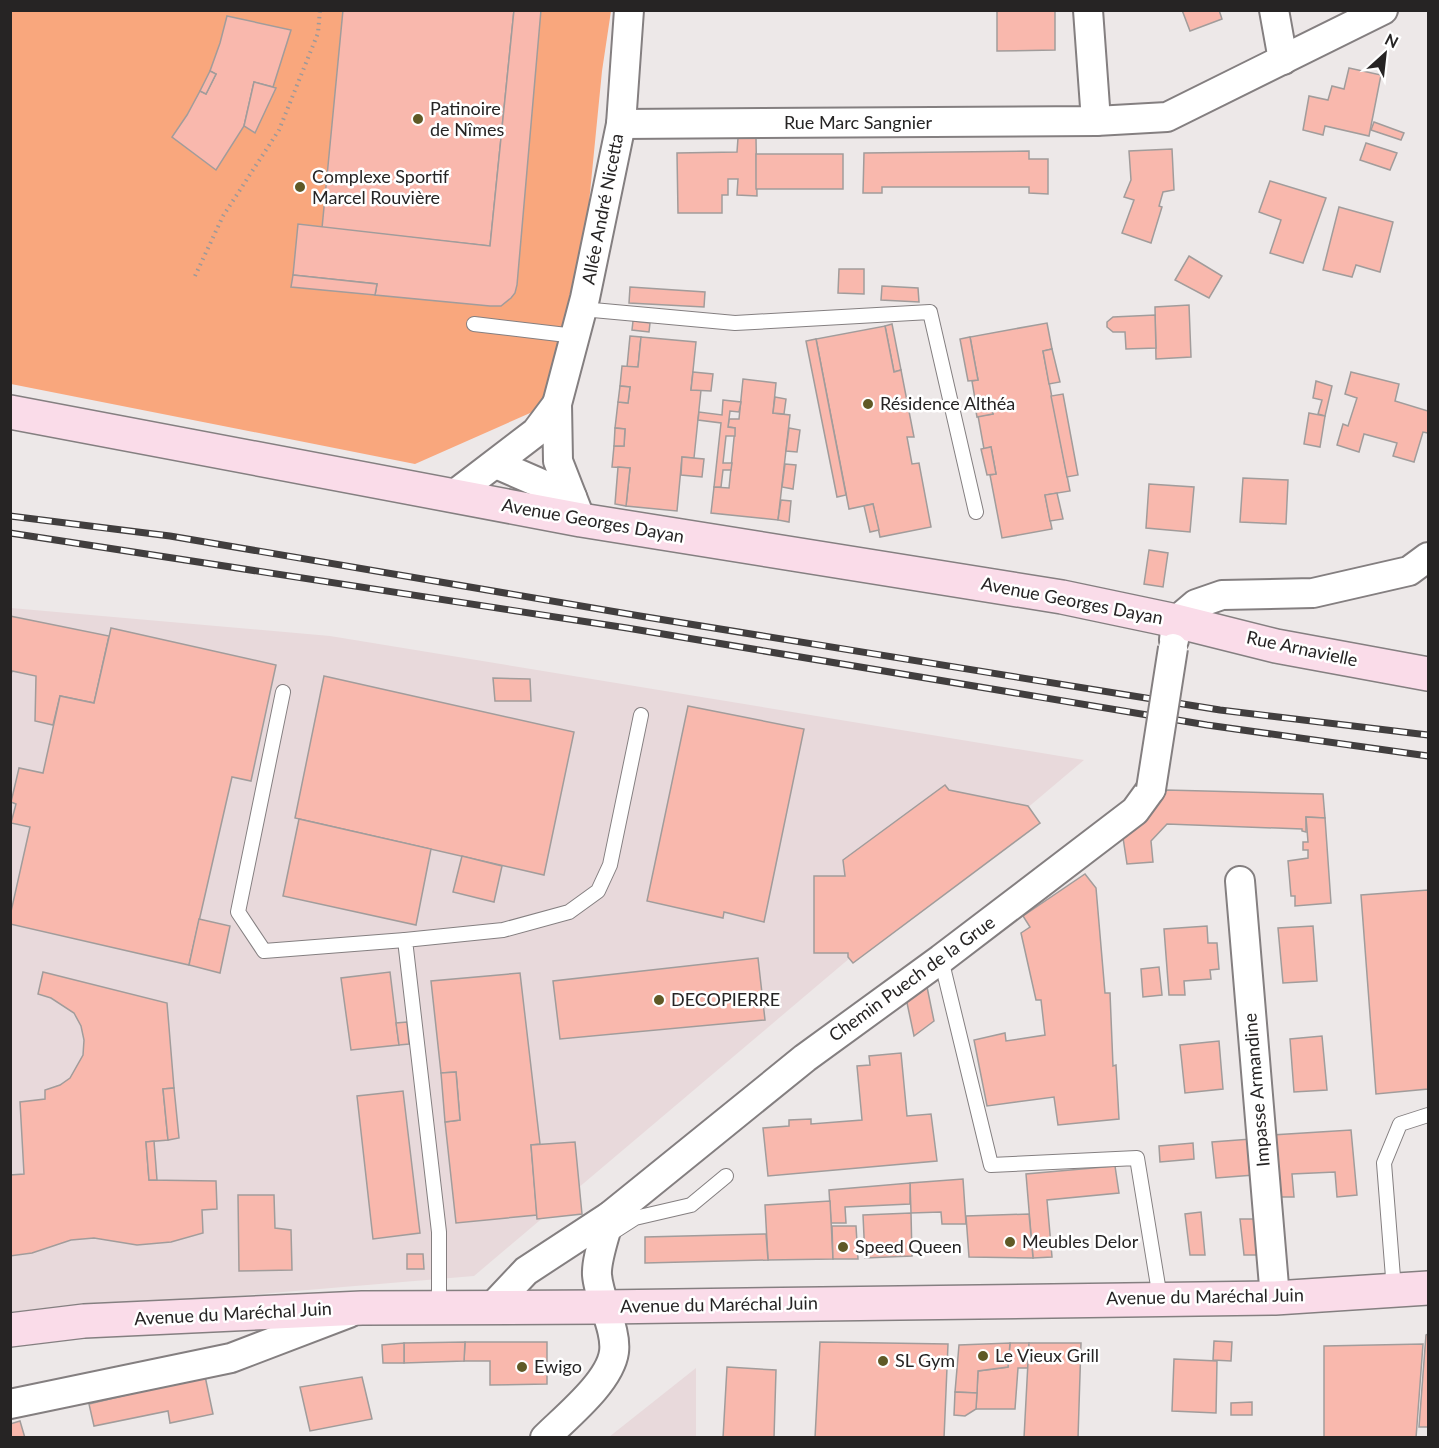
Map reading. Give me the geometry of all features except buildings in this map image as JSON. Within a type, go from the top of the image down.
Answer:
[{"type":"street","name":"Allée André Nicetta","points":[[576,509],[558,461],[557,404],[582,309],[621,124],[629,10]]},
{"type":"street","points":[[1088,10],[1096,121]]},
{"type":"street","points":[[1274,10],[1283,60]]},
{"type":"street","name":"Rue Marc Sangnier","points":[[621,124],[1096,121],[1167,117],[1383,10]]},
{"type":"street","name":"Allée André Nicetta","points":[[451,497],[536,432],[557,404]]},
{"type":"street","name":"Avenue Georges Dayan","points":[[10,412],[451,497],[576,509],[1062,597],[1175,634]]},
{"type":"street","points":[[496,464],[576,509]]},
{"type":"street","points":[[1175,634],[1196,604],[1222,595],[1312,593],[1409,571],[1428,557]]},
{"type":"street","name":"Rue Arnavielle","points":[[1175,634],[1276,646],[1428,674]]},
{"type":"street","name":"Chemin Puech de la Grue","points":[[493,1306],[526,1271],[607,1227],[804,1058],[941,959],[1135,811],[1151,789],[1175,634]]},
{"type":"street","name":"Impasse Armandine","points":[[1240,881],[1275,1298]]},
{"type":"street","points":[[545,1437],[592,1392],[607,1369],[614,1352],[613,1336],[603,1307],[597,1273],[607,1227]]},
{"type":"street","name":"Avenue du Maréchal Juin","points":[[10,1330],[84,1321],[362,1308],[1275,1298],[1428,1288]]},
{"type":"street","points":[[10,1404],[231,1358],[362,1308]]},
{"type":"lane","points":[[582,309],[735,323],[930,312],[976,512]]},
{"type":"lane","points":[[474,324],[575,336]]},
{"type":"lane","points":[[283,692],[238,912],[264,951],[503,930],[569,912],[598,891],[609,865],[641,715]]},
{"type":"lane","points":[[405,940],[439,1232],[439,1308]]},
{"type":"lane","points":[[941,959],[992,1165],[1137,1158],[1160,1298]]},
{"type":"lane","points":[[1394,1290],[1384,1163],[1400,1124],[1428,1115]]},
{"type":"lane","points":[[607,1227],[634,1218],[691,1205],[726,1176]]},
{"type":"path","points":[[195,276],[223,216],[279,129],[318,33],[320,10]]},
{"type":"shaded area","name":"Complexe Sportif Marcel Rouvière","points":[[10,11],[611,11],[602,71],[579,304],[546,406],[415,464],[11,384]]},
{"type":"shaded area","points":[[11,608],[330,636],[1084,760],[474,1276],[11,1315]]},
{"type":"shaded area","points":[[696,1368],[696,1437],[609,1437]]},
{"type":"railway","points":[[10,516],[170,536],[640,616],[1220,710],[1428,735]]},
{"type":"railway","points":[[10,533],[627,628],[1207,725],[1428,756]]},
{"type":"place","name":"Patinoire de Nîmes","points":[[418,119]]},
{"type":"place","name":"Complexe Sportif Marcel Rouvière","points":[[300,187]]},
{"type":"place","name":"Résidence Althéa","points":[[868,404]]},
{"type":"place","name":"DECOPIERRE","points":[[659,1000]]},
{"type":"place","name":"Meubles Delor","points":[[1010,1242]]},
{"type":"place","name":"Speed Queen","points":[[843,1247]]},
{"type":"place","name":"Le Vieux Grill","points":[[983,1356]]},
{"type":"place","name":"SL Gym","points":[[883,1361]]},
{"type":"place","name":"Ewigo","points":[[522,1367]]}]
